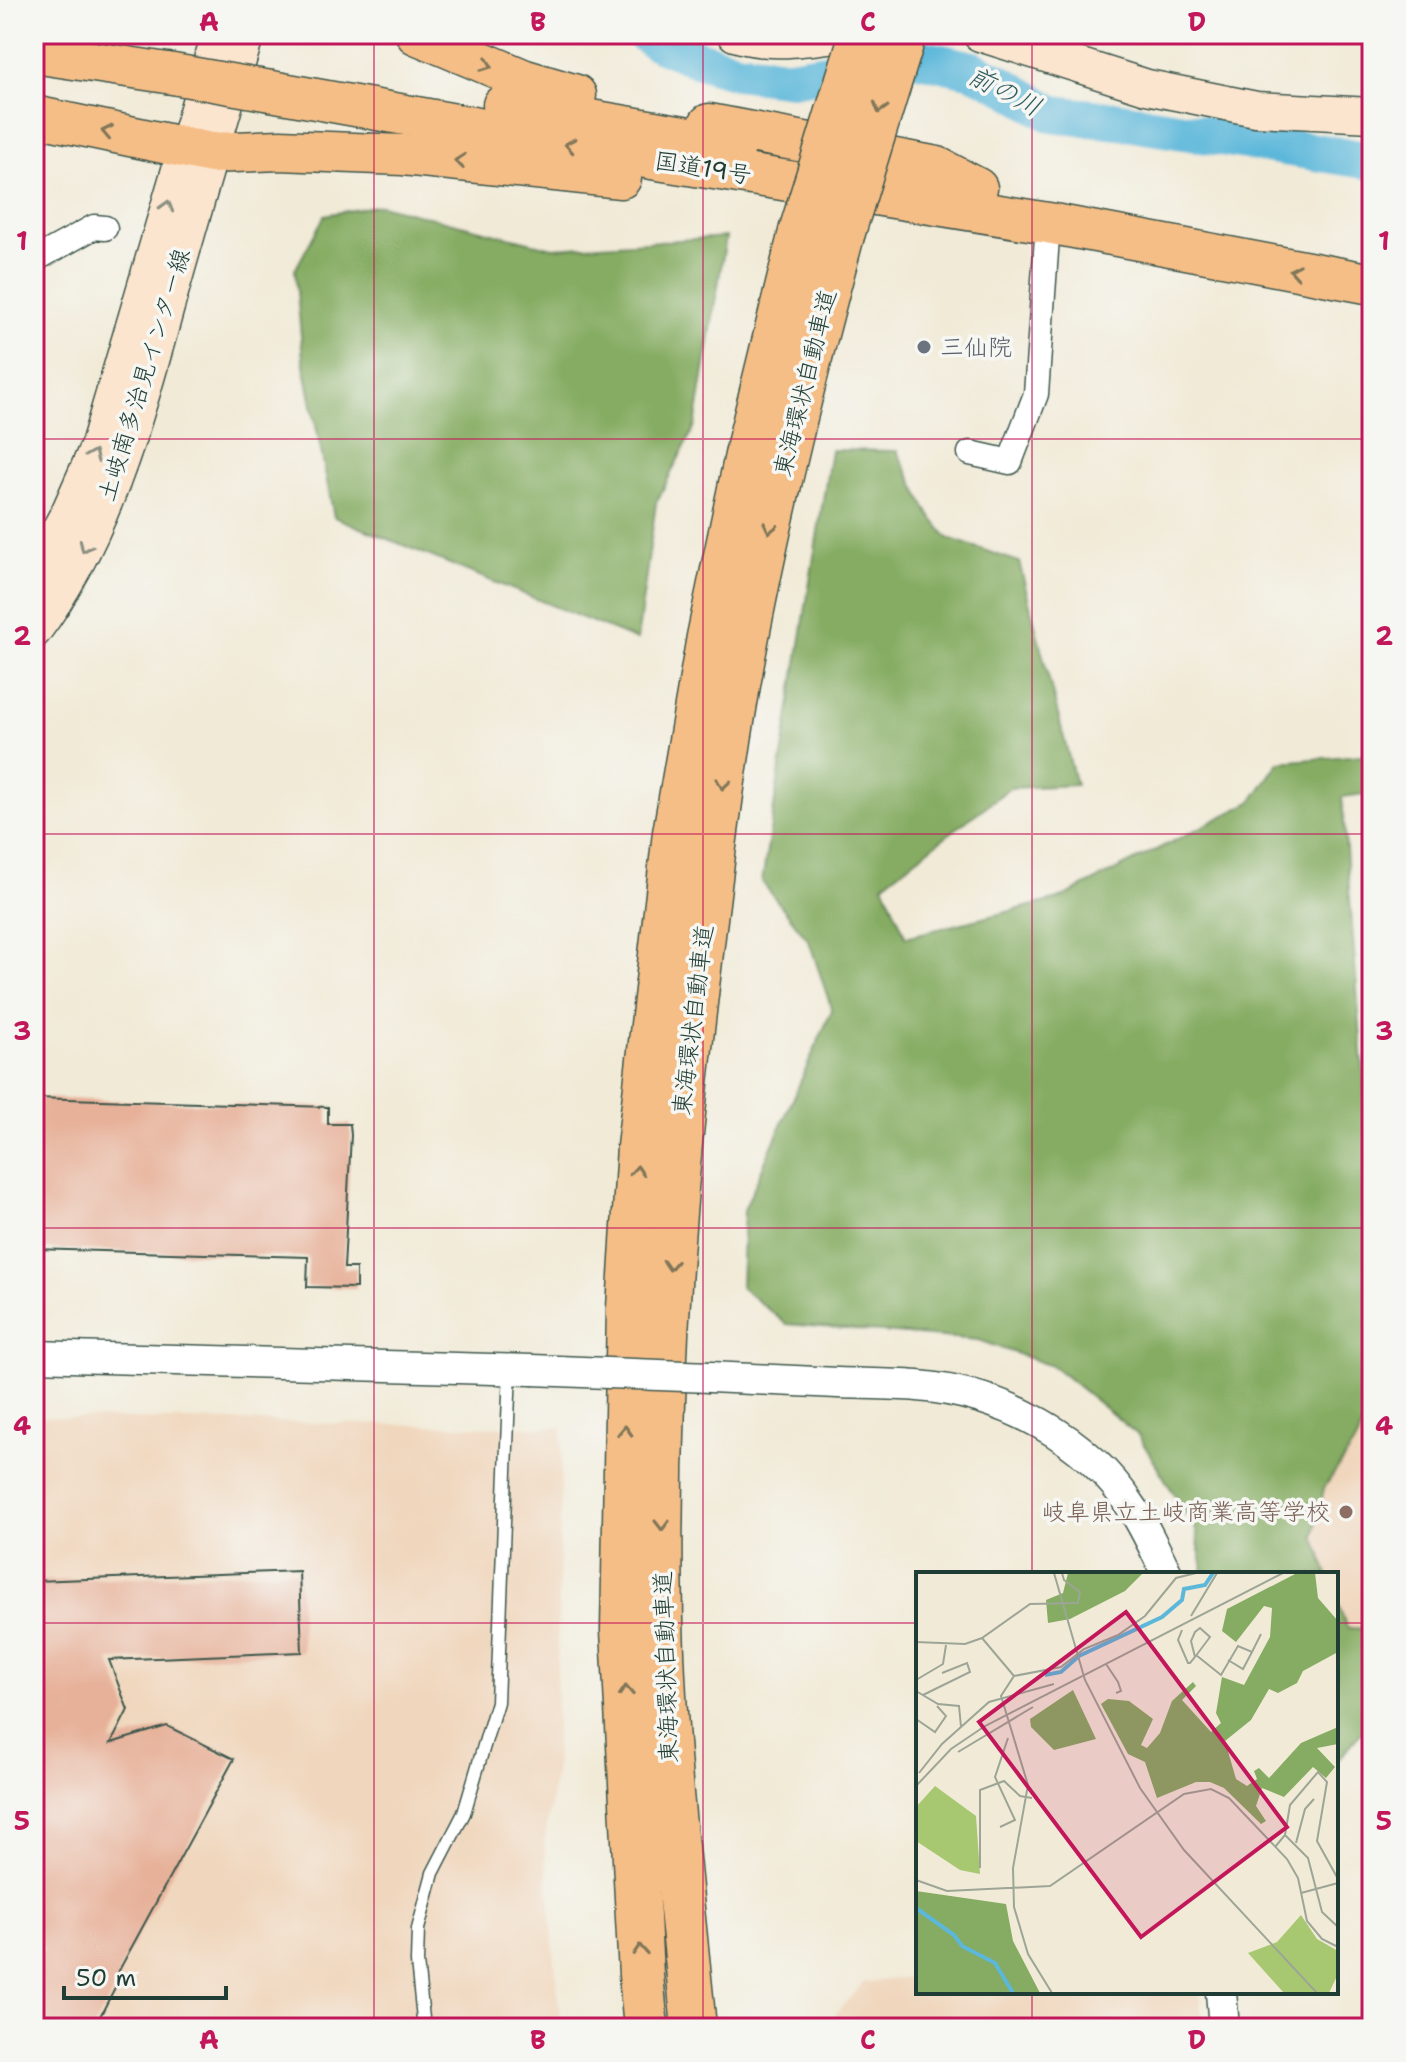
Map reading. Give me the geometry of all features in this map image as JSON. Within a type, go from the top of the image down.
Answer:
[{"type":"highway","name":"国道19号","points":[[79,34],[170,62]]},
{"type":"highway","points":[[416,34],[476,61],[557,90],[622,107],[937,167],[977,188]]},
{"type":"highway","name":"東海環状自動車道","points":[[694,2028],[665,1729],[661,1616],[669,1265],[679,1143],[713,846],[744,651],[785,456],[822,234],[862,34]]},
{"type":"highway","name":"東海環状自動車道","points":[[646,2028],[623,1630],[629,1308],[639,1147],[675,833],[709,637],[750,441],[822,234],[904,34]]},
{"type":"highway","name":"国道19号","points":[[34,53],[170,62],[977,188],[1372,256]]},
{"type":"highway","name":"国道19号","points":[[273,79],[652,159],[1048,223],[1372,284]]},
{"type":"highway","points":[[34,116],[197,150],[403,155],[777,195],[844,191]]},
{"type":"main road","points":[[197,150],[219,34]]},
{"type":"main road","points":[[197,150],[247,34]]},
{"type":"main road","points":[[735,34],[758,41],[844,34]]},
{"type":"main road","points":[[980,34],[1147,87],[1256,109],[1372,115]]},
{"type":"main road","name":"土岐南多治見インター線","points":[[34,575],[68,513],[98,445],[197,150]]},
{"type":"main road","name":"土岐南多治見インター線","points":[[34,631],[79,560],[113,480],[136,413],[197,150]]},
{"type":"street","points":[[970,453],[1010,462],[1036,394],[1048,223]]},
{"type":"street","points":[[34,260],[94,227],[105,228]]},
{"type":"street","points":[[34,1356],[710,1377],[920,1386],[964,1393],[1002,1404],[1075,1446],[1109,1477],[1133,1507],[1166,1572]]},
{"type":"street","points":[[1221,1994],[1224,2028]]},
{"type":"lane","points":[[424,2028],[417,1962],[418,1929],[433,1873],[464,1813],[497,1702],[521,1370]]},
{"type":"shaded area","name":"岐阜県立土岐商業高等学校","points":[[1372,1386],[1372,1629],[1347,1628],[1338,1603],[1338,1572],[1327,1572],[1314,1536],[1324,1488],[1358,1438]]},
{"type":"shaded area","points":[[34,1417],[562,1428],[555,1774],[544,1843],[561,2028],[34,2028]]},
{"type":"shaded area","points":[[916,1976],[916,1994],[1199,1994],[1203,2028],[823,2028],[863,1983]]},
{"type":"green space","points":[[380,205],[553,248],[726,237],[695,426],[656,503],[637,640],[334,517],[303,359],[295,270],[325,215]]},
{"type":"green space","points":[[831,450],[897,451],[929,514],[948,538],[1019,562],[1076,785],[1010,788],[883,884],[906,937],[1059,899],[1251,802],[1279,762],[1372,754],[1372,793],[1342,797],[1368,1130],[1372,1131],[1372,1386],[1358,1438],[1324,1488],[1314,1536],[1327,1572],[1204,1572],[1196,1530],[1138,1435],[1054,1367],[978,1340],[786,1324],[741,1287],[744,1210],[832,1010],[809,941],[762,882]]},
{"type":"green space","points":[[1338,1603],[1347,1628],[1372,1629],[1372,1720],[1338,1760]]},
{"type":"building","points":[[34,1098],[328,1107],[328,1124],[350,1124],[344,1268],[356,1268],[356,1288],[307,1287],[308,1257],[34,1249]]},
{"type":"building","points":[[299,1571],[302,1652],[109,1660],[128,1710],[111,1743],[167,1726],[234,1759],[117,1974],[121,1976],[94,2028],[34,2028],[34,1966],[44,1948],[34,1942],[34,1649],[38,1649],[35,1581]]},
{"type":"waterway","name":"前の川","points":[[645,34],[697,59],[736,71],[791,78],[915,57],[973,70],[1052,114],[1120,121],[1372,161]]},
{"type":"place","name":"三仙院","points":[[924,347]]},
{"type":"place","name":"岐阜県立土岐商業高等学校","points":[[1346,1512]]}]
